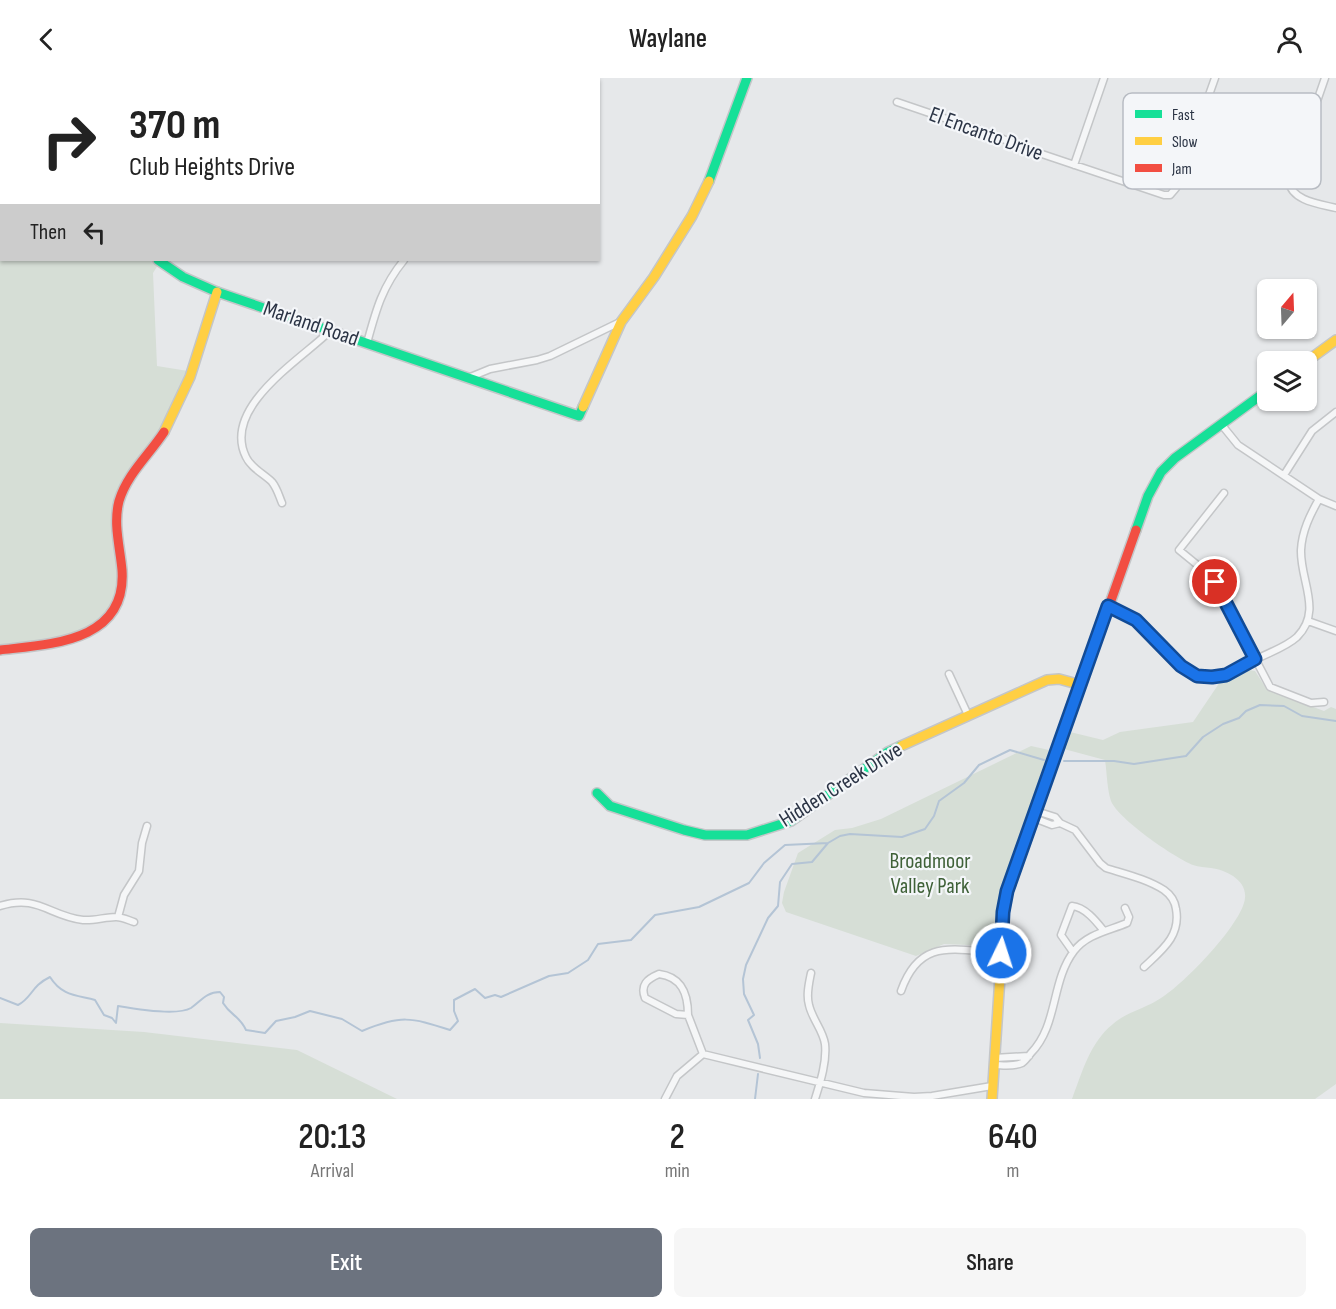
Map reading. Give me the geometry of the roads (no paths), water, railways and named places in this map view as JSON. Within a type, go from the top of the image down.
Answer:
[{"type":"street","name":"Marland Road","points":[[159,261],[183,277],[217,292],[579,416],[621,322],[654,278],[692,216],[712,175],[747,78]]},
{"type":"street","points":[[1074,165],[1104,78]]},
{"type":"street","name":"El Encanto Drive","points":[[1210,93],[1215,78]]},
{"type":"street","points":[[1320,93],[1325,78]]},
{"type":"street","name":"El Encanto Drive","points":[[897,102],[1123,181]]},
{"type":"street","name":"El Encanto Drive","points":[[1146,189],[1164,195],[1170,195],[1175,189]]},
{"type":"street","points":[[1291,189],[1297,196],[1336,208]]},
{"type":"street","points":[[367,343],[379,299],[390,278],[403,261]]},
{"type":"street","points":[[0,650],[75,639],[92,633],[108,617],[121,590],[122,580],[117,522],[119,502],[134,472],[167,427],[180,403],[217,292]]},
{"type":"street","name":"Marland Road","points":[[468,378],[490,369],[550,356],[621,322]]},
{"type":"street","points":[[282,503],[273,483],[244,455],[242,439],[245,422],[268,385],[330,331]]},
{"type":"street","points":[[1317,354],[1336,340]]},
{"type":"street","points":[[992,1099],[1005,900],[1148,496],[1161,472],[1188,447],[1257,398]]},
{"type":"street","points":[[1284,475],[1312,431],[1336,412]]},
{"type":"street","points":[[1221,424],[1238,445],[1319,499],[1336,506]]},
{"type":"street","points":[[1224,493],[1179,550],[1215,582],[1267,683],[1274,690],[1311,703],[1324,702]]},
{"type":"street","points":[[1108,606],[1136,620],[1181,666],[1197,676],[1226,675],[1295,639],[1308,621],[1311,604],[1302,566],[1301,548],[1304,530],[1319,499]]},
{"type":"street","points":[[1308,621],[1336,631]]},
{"type":"street","points":[[949,674],[968,715]]},
{"type":"street","name":"Hidden Creek Drive","points":[[597,793],[610,806],[684,830],[705,835],[747,835],[791,821],[888,752],[968,715],[1047,680],[1059,679],[1081,685]]},
{"type":"street","points":[[1035,815],[1055,817],[1060,823],[1079,833],[1106,868],[1169,894],[1175,903],[1178,922],[1176,928],[1160,951],[1144,967]]},
{"type":"street","points":[[118,917],[124,895],[139,870],[142,843],[147,826]]},
{"type":"street","points":[[0,906],[12,902],[29,902],[85,920],[118,917],[134,922]]},
{"type":"street","points":[[1073,952],[1061,935],[1072,906],[1079,907],[1104,931]]},
{"type":"street","points":[[994,1061],[1029,1056],[1041,1042],[1064,970],[1073,952],[1084,941],[1127,923],[1129,917],[1125,908]]},
{"type":"street","points":[[901,991],[911,969],[919,960],[936,951],[1001,953]]},
{"type":"street","points":[[811,973],[809,1005],[821,1031],[825,1051],[820,1083],[814,1099]]},
{"type":"street","points":[[688,1015],[676,1014],[651,1003],[645,998],[642,990],[644,984],[659,974],[668,975],[682,985],[688,1002],[688,1015],[704,1053]]},
{"type":"street","points":[[704,1053],[864,1093],[914,1097],[992,1086]]},
{"type":"street","points":[[665,1099],[673,1081],[704,1053]]},
{"type":"waterway","points":[[1064,761],[1114,761],[1134,764],[1186,756],[1203,737],[1260,705],[1284,706],[1302,716],[1336,721]]},
{"type":"waterway","points":[[0,998],[18,1005],[39,984],[50,977],[59,988],[76,996],[95,1000],[104,1015],[112,1018],[116,1023],[118,1006],[156,1011],[185,1010],[207,995],[220,992],[224,997],[223,1003],[241,1021],[246,1030],[265,1033],[276,1021],[310,1011],[342,1019],[362,1031],[396,1020],[415,1020],[450,1030],[458,1021],[454,1011],[454,1000],[475,989],[485,998],[495,995],[501,997],[549,976],[568,973],[588,960],[598,944],[631,940],[655,915],[699,907],[749,883],[764,863],[785,845],[828,843],[840,836],[850,834],[902,837],[925,829],[934,816],[939,801],[964,783],[979,765],[1010,750],[1044,760]]},
{"type":"waterway","points":[[760,1058],[758,1044],[748,1020],[754,1015],[744,994],[743,979],[746,965],[768,918],[778,906],[780,882],[792,864],[812,862],[828,843]]},
{"type":"waterway","points":[[755,1099],[758,1074]]},
{"type":"park label","name":"Broadmoor Valley Park","points":[[930,874]]}]
